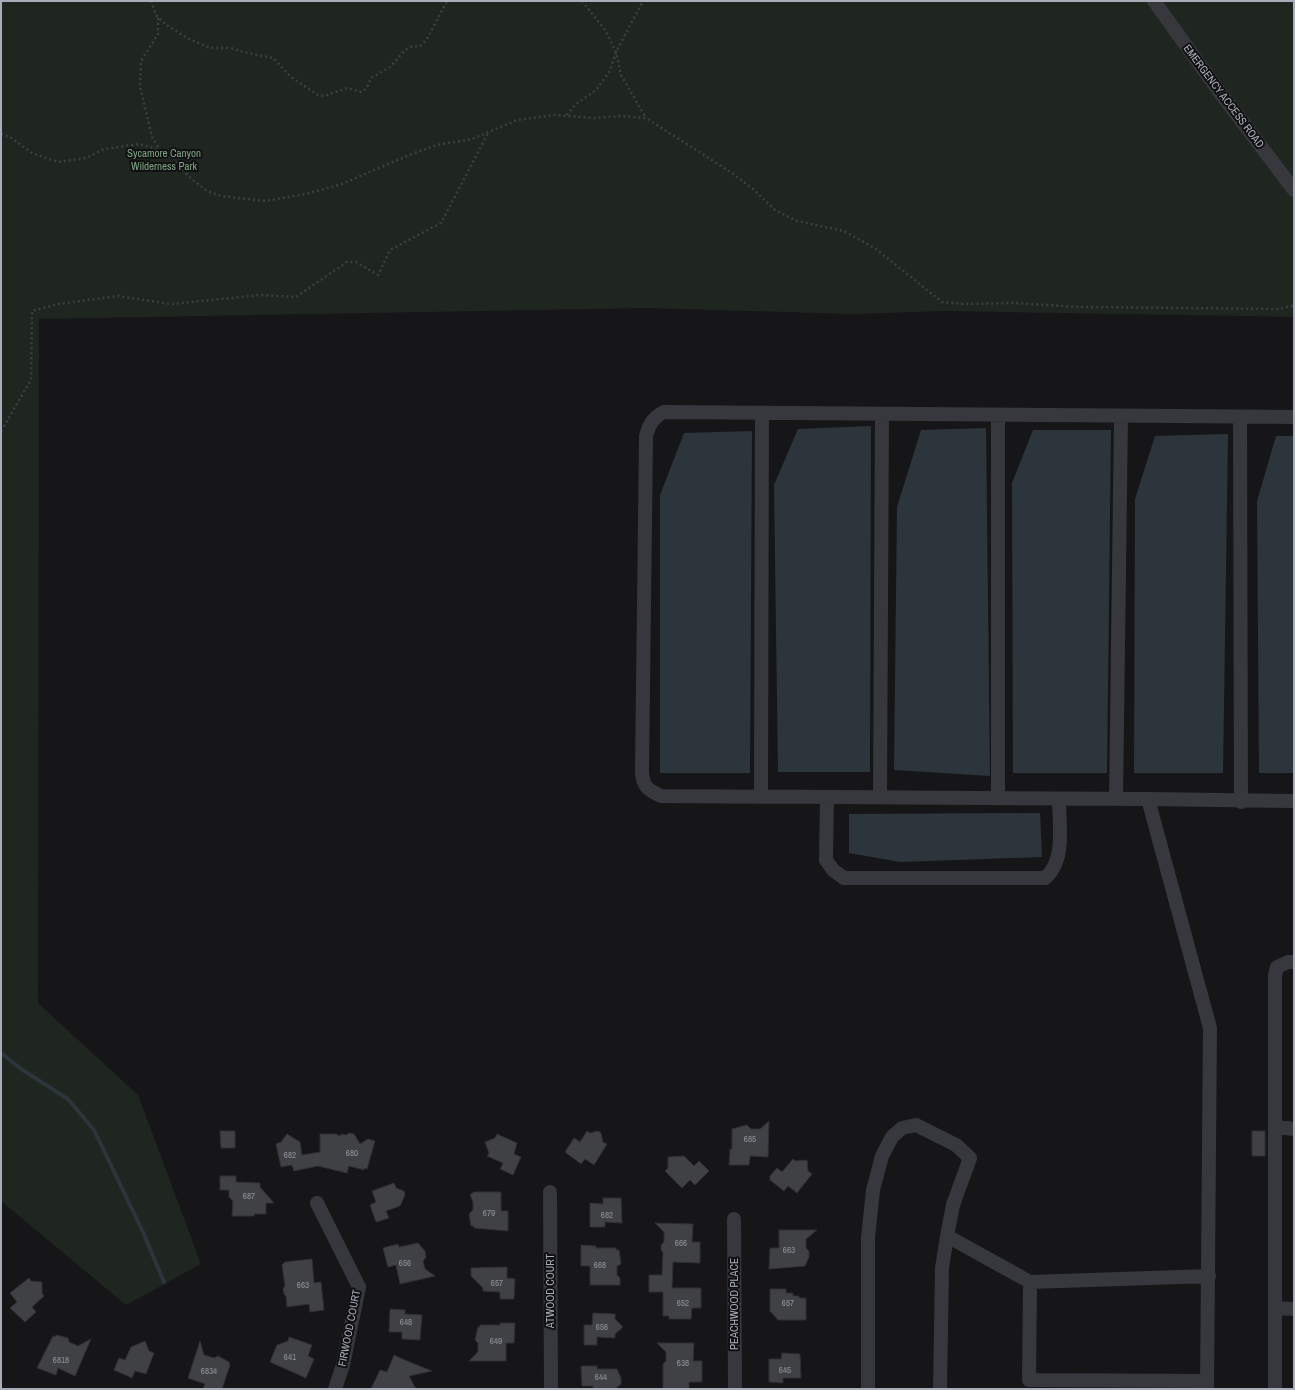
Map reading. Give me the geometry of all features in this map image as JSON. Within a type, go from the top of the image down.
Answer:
[{"type":"street","name":"EMERGENCY ACCESS ROAD","points":[[1154,1],[1218,90],[1294,190]]},
{"type":"street","points":[[1294,417],[664,412],[655,418],[648,428],[646,436],[642,772],[645,787],[661,796],[1148,799],[1241,802],[1294,801]]},
{"type":"street","points":[[761,797],[762,413]]},
{"type":"street","points":[[880,797],[882,414]]},
{"type":"street","points":[[998,415],[998,798]]},
{"type":"street","points":[[1116,799],[1121,416]]},
{"type":"street","points":[[1240,417],[1241,802]]},
{"type":"street","points":[[827,797],[826,860],[833,870],[844,878],[1045,878],[1051,873],[1057,862],[1059,799]]},
{"type":"street","points":[[1030,1282],[1029,1384],[1207,1385],[1210,1028],[1148,799]]},
{"type":"street","points":[[1275,1389],[1275,975],[1277,967],[1288,962],[1294,962]]},
{"type":"street","points":[[868,1389],[868,1238],[873,1190],[882,1156],[892,1137],[902,1128],[916,1125],[956,1145],[970,1158],[953,1205],[942,1268],[940,1389]]},
{"type":"street","points":[[1275,1127],[1294,1129]]},
{"type":"street","name":"ATWOOD COURT","points":[[550,1192],[551,1389]]},
{"type":"street","name":"FIRWOOD COURT","points":[[317,1203],[359,1287],[343,1365],[335,1389]]},
{"type":"street","name":"PEACHWOOD PLACE","points":[[734,1219],[735,1389]]},
{"type":"street","points":[[947,1236],[1030,1282],[1209,1276]]},
{"type":"street","points":[[1275,1308],[1294,1309]]},
{"type":"path","points":[[151,1],[158,17],[165,24],[180,34],[210,48],[231,48],[273,58],[291,77],[318,95],[324,96],[347,88],[361,92],[366,89],[372,78],[390,67],[410,47],[420,46],[427,39],[447,1]]},
{"type":"path","points":[[582,1],[605,30],[616,52],[621,75],[646,118],[732,173],[753,189],[775,210],[797,220],[844,231],[876,249],[942,302],[963,304],[1012,303],[1080,307],[1272,309],[1294,305]]},
{"type":"path","points":[[567,116],[576,104],[596,90],[610,71],[616,52],[643,1]]},
{"type":"path","points":[[158,17],[158,34],[141,61],[140,87],[152,137],[161,152]]},
{"type":"path","points":[[1,134],[10,137],[32,153],[58,162],[86,158],[104,149],[139,144],[174,158],[188,176],[207,190],[221,196],[265,201],[306,194],[342,184],[409,155],[437,145],[472,139],[517,120],[535,117],[567,116],[595,118],[621,116],[646,118]]},
{"type":"path","points":[[1,431],[30,380],[32,311],[59,304],[118,296],[171,304],[260,294],[296,298],[347,262],[356,262],[378,274],[390,250],[441,223],[488,132]]},
{"type":"green space","name":"Sycamore Canyon Wilderness Park","points":[[1,1],[1294,1],[1294,317],[943,311],[852,314],[647,308],[39,319],[38,1003],[138,1095],[201,1264],[126,1305],[1,1201]]},
{"type":"shaded area","points":[[871,426],[870,772],[778,772],[774,485],[798,429]]},
{"type":"shaded area","points":[[986,428],[990,776],[894,770],[897,507],[921,430]]},
{"type":"shaded area","points":[[1033,430],[1111,430],[1107,773],[1013,773],[1012,483]]},
{"type":"shaded area","points":[[752,431],[750,773],[660,773],[660,495],[684,433]]},
{"type":"shaded area","points":[[1228,434],[1223,773],[1134,773],[1135,499],[1155,436]]},
{"type":"shaded area","points":[[1276,436],[1294,436],[1294,773],[1259,773],[1257,501]]},
{"type":"shaded area","points":[[1040,813],[1042,857],[900,862],[849,853],[849,814]]},
{"type":"building","points":[[769,1121],[768,1157],[750,1156],[749,1165],[729,1165],[730,1149],[732,1149],[732,1129],[747,1125],[751,1129],[760,1129]]},
{"type":"building","points":[[220,1131],[235,1131],[235,1148],[221,1148]]},
{"type":"building","points":[[587,1131],[590,1133],[598,1131],[601,1133],[603,1142],[607,1144],[594,1165],[585,1159],[581,1164],[565,1152],[574,1138],[580,1142]]},
{"type":"building","points":[[1252,1131],[1265,1131],[1265,1156],[1252,1156]]},
{"type":"building","points":[[349,1133],[354,1134],[360,1144],[368,1139],[375,1141],[367,1169],[364,1168],[364,1170],[349,1166],[347,1173],[318,1166],[294,1171],[292,1165],[281,1167],[276,1144],[281,1142],[287,1134],[300,1142],[302,1155],[320,1152],[320,1134],[335,1134],[341,1136],[341,1134],[346,1135]]},
{"type":"building","points":[[497,1134],[517,1143],[514,1154],[521,1157],[513,1175],[500,1169],[503,1163],[487,1156],[489,1153],[485,1142],[495,1138]]},
{"type":"building","points":[[684,1156],[694,1166],[699,1161],[709,1171],[695,1185],[690,1180],[682,1188],[665,1171],[668,1168],[668,1157]]},
{"type":"building","points":[[793,1159],[796,1161],[807,1160],[808,1171],[812,1174],[797,1193],[788,1186],[784,1191],[770,1180],[770,1176],[777,1168],[782,1172]]},
{"type":"building","points":[[220,1176],[236,1176],[236,1182],[260,1183],[260,1187],[274,1203],[266,1203],[266,1214],[254,1214],[254,1216],[232,1216],[233,1201],[229,1197],[229,1190],[220,1190]]},
{"type":"building","points":[[394,1183],[396,1188],[404,1191],[405,1195],[400,1206],[386,1211],[389,1218],[376,1222],[370,1205],[376,1202],[372,1191]]},
{"type":"building","points":[[474,1192],[501,1192],[501,1211],[508,1211],[508,1231],[474,1228],[474,1226],[471,1226],[469,1214],[473,1210],[473,1202],[470,1195]]},
{"type":"building","points":[[603,1198],[621,1198],[622,1223],[605,1222],[605,1227],[590,1227],[590,1203],[603,1204]]},
{"type":"building","points":[[655,1223],[693,1224],[692,1242],[700,1242],[700,1263],[673,1262],[672,1288],[701,1288],[701,1308],[692,1308],[691,1319],[669,1319],[669,1316],[663,1316],[663,1292],[649,1292],[649,1275],[662,1275],[663,1252],[661,1250],[661,1245],[664,1242],[664,1232]]},
{"type":"building","points":[[779,1230],[817,1230],[806,1239],[806,1248],[809,1251],[809,1257],[805,1266],[769,1269],[770,1248],[779,1248]]},
{"type":"building","points":[[418,1243],[425,1251],[426,1257],[423,1261],[425,1269],[435,1276],[400,1284],[396,1265],[388,1267],[383,1248],[398,1244],[399,1247]]},
{"type":"building","points":[[581,1245],[596,1246],[596,1248],[616,1248],[616,1250],[619,1250],[621,1264],[617,1266],[617,1275],[620,1278],[620,1285],[590,1285],[590,1266],[581,1266]]},
{"type":"building","points":[[312,1259],[314,1283],[321,1282],[324,1310],[310,1312],[309,1304],[287,1307],[286,1296],[283,1289],[285,1286],[282,1265],[285,1262]]},
{"type":"building","points":[[507,1267],[507,1278],[515,1279],[514,1299],[500,1299],[500,1292],[483,1291],[483,1288],[471,1276],[471,1268]]},
{"type":"building","points":[[29,1278],[31,1281],[42,1282],[42,1293],[44,1296],[32,1307],[36,1312],[25,1322],[10,1308],[17,1302],[10,1293]]},
{"type":"building","points":[[770,1289],[786,1289],[786,1293],[793,1293],[793,1296],[799,1296],[799,1298],[806,1298],[806,1320],[778,1320],[770,1311]]},
{"type":"building","points":[[390,1309],[405,1310],[405,1314],[422,1315],[420,1340],[402,1339],[402,1332],[389,1332]]},
{"type":"building","points":[[593,1313],[615,1314],[615,1319],[623,1327],[615,1334],[615,1338],[597,1337],[597,1345],[584,1345],[584,1325],[592,1325]]},
{"type":"building","points":[[500,1323],[515,1323],[514,1343],[506,1343],[506,1361],[469,1361],[478,1352],[478,1343],[475,1340],[478,1327],[480,1327],[480,1325],[500,1325]]},
{"type":"building","points":[[56,1335],[68,1338],[69,1342],[78,1346],[91,1339],[75,1376],[58,1368],[56,1375],[37,1368],[53,1336],[55,1337]]},
{"type":"building","points":[[289,1337],[312,1345],[308,1356],[314,1359],[306,1378],[270,1362],[277,1345],[288,1341]]},
{"type":"building","points":[[145,1341],[149,1351],[154,1353],[146,1374],[135,1371],[132,1378],[114,1370],[119,1358],[125,1360],[131,1347]]},
{"type":"building","points":[[200,1341],[204,1355],[214,1358],[218,1356],[229,1362],[230,1365],[222,1389],[203,1389],[205,1384],[188,1378]]},
{"type":"building","points":[[657,1343],[694,1343],[693,1361],[702,1361],[702,1382],[689,1382],[689,1389],[663,1389],[663,1364],[666,1361],[666,1352]]},
{"type":"building","points":[[782,1353],[800,1354],[801,1378],[783,1378],[783,1383],[769,1382],[769,1359],[781,1359]]},
{"type":"building","points":[[394,1355],[432,1371],[409,1376],[416,1389],[371,1389],[380,1370],[387,1372]]},
{"type":"building","points":[[581,1366],[597,1366],[597,1369],[617,1369],[621,1378],[621,1384],[615,1389],[593,1389],[593,1386],[582,1386]]},
{"type":"waterway","points":[[1,1053],[21,1069],[68,1099],[94,1130],[143,1232],[164,1282]]}]
